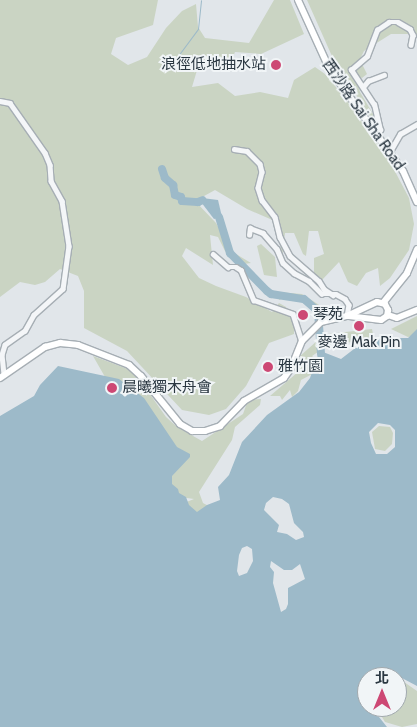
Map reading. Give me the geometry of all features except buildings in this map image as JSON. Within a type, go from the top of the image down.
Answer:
[{"type":"main road","name":"西沙路 Sai Sha Road","points":[[298,0],[329,68],[409,181],[417,202]]},
{"type":"main road","points":[[383,303],[407,272],[417,249]]},
{"type":"main road","points":[[2,376],[44,347],[60,343],[78,344],[132,367],[180,424],[192,431],[205,432],[220,426],[244,401],[284,378],[291,368],[302,341],[319,324],[347,316],[372,306],[377,302],[383,303],[388,308],[388,315],[383,320],[347,316]]},
{"type":"main road","points":[[372,306],[371,315],[376,320]]},
{"type":"main road","points":[[388,315],[397,318],[417,310]]},
{"type":"street","points":[[376,134],[380,130],[378,116],[373,104],[365,95],[351,70],[367,56],[379,28],[390,22],[403,24],[412,32],[411,45]]},
{"type":"street","points":[[362,87],[368,81],[384,75]]},
{"type":"street","points":[[0,101],[10,103],[45,152],[50,165],[51,180],[62,201],[69,246],[63,288],[34,315],[25,331],[5,345],[2,355],[2,376]]},
{"type":"street","points":[[390,153],[400,134],[417,124]]},
{"type":"street","points":[[234,149],[247,151],[260,164],[262,172],[258,188],[262,200],[275,216],[280,237],[290,256],[319,282],[324,289],[333,295]]},
{"type":"street","points":[[248,235],[250,228],[264,233],[277,249],[283,263],[294,273],[309,281],[322,294],[345,299],[349,305],[347,316]]},
{"type":"street","points":[[213,254],[228,268],[236,267],[241,270],[254,300],[293,314],[302,341]]},
{"type":"green space","points":[[0,0],[158,0],[153,25],[116,38],[111,54],[128,65],[147,57],[166,28],[182,11],[196,4],[198,27],[205,38],[249,43],[274,0],[290,0],[304,34],[261,54],[235,52],[231,62],[198,67],[192,87],[218,83],[235,96],[260,92],[288,98],[294,80],[315,67],[325,74],[351,105],[389,160],[409,198],[414,224],[409,250],[390,278],[380,286],[378,268],[366,273],[357,286],[348,282],[339,262],[322,280],[314,274],[314,258],[324,254],[318,231],[309,231],[306,256],[303,254],[294,233],[285,233],[282,258],[277,222],[247,209],[215,190],[195,201],[216,223],[231,251],[251,263],[237,265],[225,251],[218,237],[210,235],[213,265],[186,248],[182,256],[199,278],[246,297],[272,312],[279,303],[286,307],[294,320],[294,334],[269,343],[246,386],[226,409],[209,415],[182,410],[127,351],[84,328],[84,291],[78,276],[60,269],[45,282],[35,285],[20,282],[0,297]]},
{"type":"green space","points":[[307,0],[417,0],[417,34],[391,34],[364,51],[358,63],[363,66],[367,74],[362,78],[355,75],[360,92],[376,119],[374,122],[335,63]]},
{"type":"green space","points":[[261,244],[275,257],[277,277],[264,275],[257,246]]},
{"type":"green space","points":[[278,292],[302,294],[327,310],[318,319],[306,301],[286,297],[279,300]]},
{"type":"green space","points":[[417,316],[417,335],[408,337],[391,329]]},
{"type":"green space","points":[[372,329],[374,339],[328,345],[312,356],[315,359],[316,372],[301,380],[298,391],[292,397],[290,390],[282,400],[280,396],[270,396],[298,372],[299,357],[318,340],[328,334]]},
{"type":"green space","points":[[93,356],[128,369],[142,383],[166,417],[177,427],[202,441],[243,414],[248,400],[261,399],[260,405],[235,427],[232,440],[199,492],[203,503],[214,509],[201,517],[184,512],[179,505],[194,499],[180,497],[167,485]]},
{"type":"green space","points":[[379,426],[390,427],[393,433],[392,444],[385,451],[375,449],[372,432]]},
{"type":"green space","points":[[407,684],[417,691],[417,724],[402,727],[385,722],[382,717],[407,717]]},
{"type":"water","points":[[202,198],[218,200],[222,217],[214,219],[201,202]]},
{"type":"water","points":[[417,329],[417,686],[407,681],[407,667],[357,667],[357,717],[379,717],[387,727],[0,727],[0,416],[34,396],[40,385],[58,366],[119,379],[144,398],[177,447],[190,454],[190,457],[172,476],[172,484],[178,489],[179,493],[186,497],[189,505],[197,512],[207,505],[220,500],[218,487],[229,475],[242,442],[267,415],[299,392],[310,378],[317,357],[323,352],[341,359],[373,338],[408,338]],"holes":[[[378,423],[390,425],[395,430],[395,447],[387,454],[376,454],[371,443],[369,432]],[[273,497],[282,499],[289,504],[294,523],[303,532],[304,537],[296,540],[287,534],[277,532],[279,525],[264,510],[266,503]],[[247,546],[252,549],[253,561],[247,573],[239,576],[237,571],[239,555],[242,548]],[[271,561],[284,570],[292,570],[300,564],[305,579],[288,588],[288,604],[286,609],[281,612],[273,583],[274,572],[270,567]]]},
{"type":"waterway","points":[[169,68],[198,29],[201,0]]},
{"type":"waterway","points":[[162,169],[165,178],[173,185],[175,195],[181,197],[182,201],[198,202],[203,200]]},
{"type":"waterway","points":[[219,217],[230,253],[267,291],[271,294],[304,299],[318,311],[321,354]]},
{"type":"place","name":"浪徑低地抽水站","points":[[276,65]]},
{"type":"place","name":"琴苑","points":[[303,315]]},
{"type":"place","name":"麥邊 Mak Pin","points":[[359,326]]},
{"type":"place","name":"雅竹園","points":[[268,367]]},
{"type":"place","name":"晨曦獨木舟會","points":[[112,388]]}]
